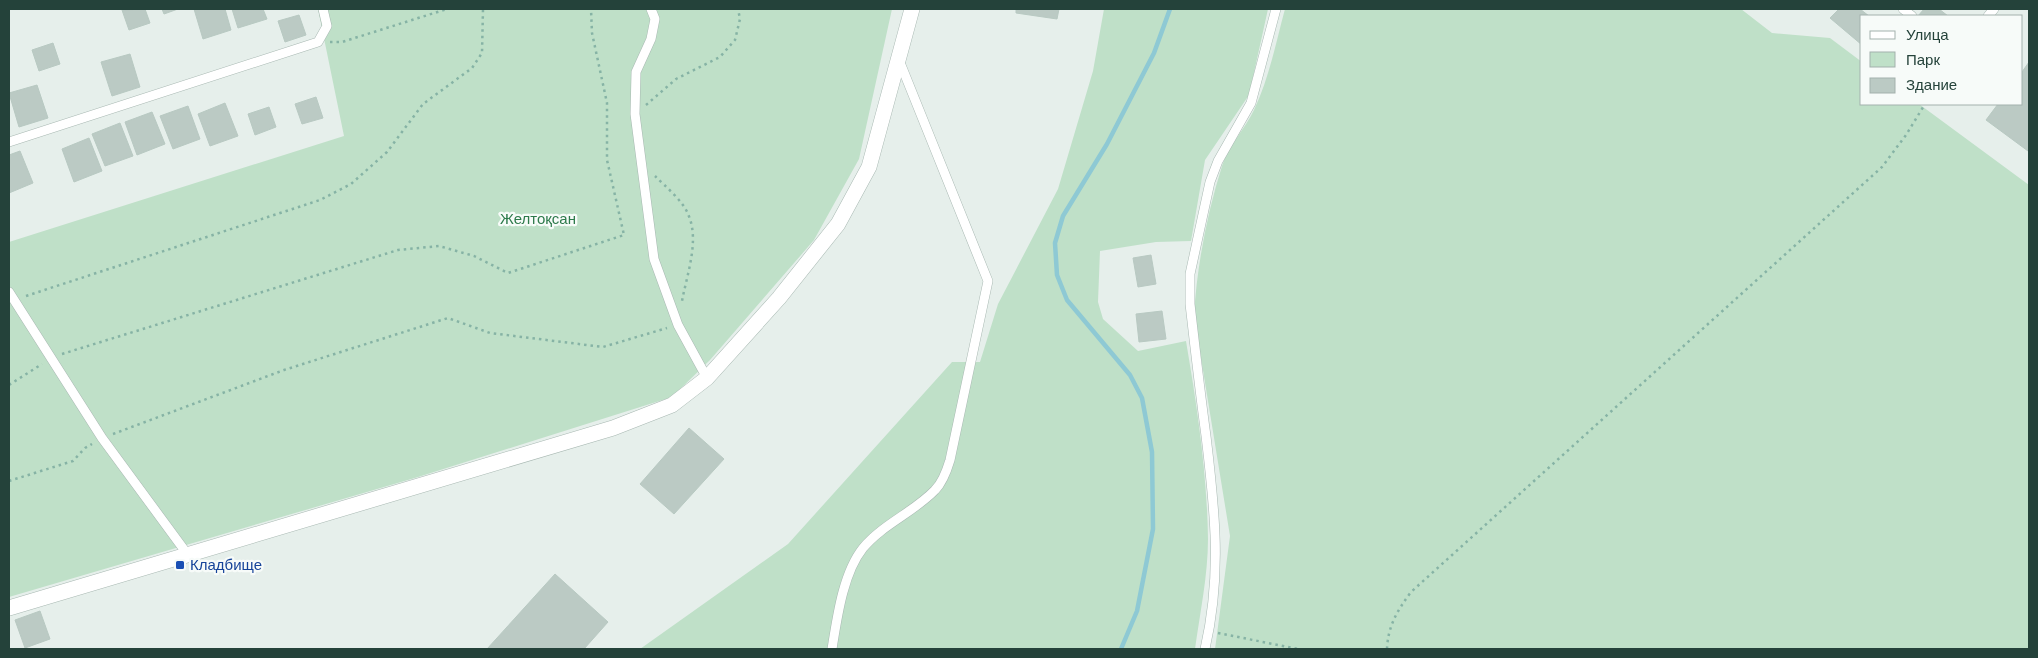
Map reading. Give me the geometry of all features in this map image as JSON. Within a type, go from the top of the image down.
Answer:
[{"type":"street","points":[[9,608],[613,428],[672,405],[707,378],[779,298],[838,224],[869,167],[912,9]]},
{"type":"lane","points":[[9,142],[318,42],[328,26],[324,9]]},
{"type":"lane","points":[[651,9],[655,19],[651,39],[636,72],[635,114],[654,259],[678,325],[707,378]]},
{"type":"lane","points":[[1205,649],[1210,631],[1216,560],[1216,517],[1190,304],[1190,274],[1210,182],[1218,161],[1251,103],[1276,9]]},
{"type":"lane","points":[[832,649],[837,620],[849,576],[863,548],[879,533],[936,490],[945,475],[950,460],[988,281],[898,60]]},
{"type":"lane","points":[[12,296],[102,438],[188,555]]},
{"type":"path","points":[[318,42],[342,42],[446,9]]},
{"type":"path","points":[[12,296],[320,200],[350,184],[387,152],[423,104],[472,68],[482,53],[483,9]]},
{"type":"path","points":[[9,386],[51,357],[398,250],[439,246],[474,256],[508,273],[624,235],[607,160],[607,103],[592,33],[591,9]]},
{"type":"path","points":[[635,114],[676,79],[720,56],[735,40],[740,19],[738,9]]},
{"type":"path","points":[[1387,649],[1388,634],[1394,615],[1411,592],[1882,167],[1906,135],[1924,105]]},
{"type":"path","points":[[9,481],[73,461],[85,448],[102,438],[284,370],[448,318],[490,332],[603,347],[678,325],[694,238],[688,213],[668,188],[642,164]]},
{"type":"path","points":[[1210,631],[1298,649]]},
{"type":"green space","name":"Желтоқсан","points":[[318,9],[892,9],[859,159],[814,240],[710,360],[672,397],[418,477],[9,597],[9,242],[344,136]]},
{"type":"green space","points":[[1104,9],[1268,9],[1249,95],[1205,160],[1191,241],[1156,242],[1100,251],[1098,302],[1103,319],[1138,351],[1186,341],[1201,439],[1208,539],[1205,580],[1195,649],[640,649],[788,544],[952,362],[980,362],[998,304],[1058,189],[1093,71]]},
{"type":"green space","points":[[1285,9],[1741,9],[1772,33],[1830,38],[1860,60],[1860,105],[1920,105],[2029,185],[2029,649],[1215,649],[1230,536],[1194,315],[1195,296],[1204,240],[1222,166],[1228,151],[1250,117],[1259,98],[1272,60]]},
{"type":"building","points":[[145,9],[150,23],[129,30],[122,10]]},
{"type":"building","points":[[162,9],[178,9],[164,14]]},
{"type":"building","points":[[194,9],[225,9],[231,30],[203,39]]},
{"type":"building","points":[[232,9],[263,9],[267,19],[238,28]]},
{"type":"building","points":[[1016,9],[1059,9],[1057,19],[1016,13]]},
{"type":"building","points":[[1839,9],[1860,9],[1868,15],[1860,15],[1860,43],[1830,18]]},
{"type":"building","points":[[1924,9],[1939,9],[1947,15],[1919,15]]},
{"type":"building","points":[[299,15],[306,35],[285,42],[278,21]]},
{"type":"building","points":[[53,43],[60,64],[39,71],[32,50]]},
{"type":"building","points":[[130,54],[140,87],[112,96],[101,62]]},
{"type":"building","points":[[2029,62],[2028,151],[1986,120],[1997,105],[2023,105],[2023,71]]},
{"type":"building","points":[[37,85],[48,118],[19,127],[9,93]]},
{"type":"building","points":[[316,97],[323,118],[302,124],[295,104]]},
{"type":"building","points":[[225,103],[238,136],[210,146],[198,114]]},
{"type":"building","points":[[188,106],[200,139],[173,149],[160,116]]},
{"type":"building","points":[[269,107],[276,127],[255,135],[248,114]]},
{"type":"building","points":[[152,112],[165,144],[137,155],[125,122]]},
{"type":"building","points":[[120,123],[133,156],[105,166],[92,134]]},
{"type":"building","points":[[89,138],[102,171],[74,182],[62,149]]},
{"type":"building","points":[[20,151],[33,183],[9,193],[9,155]]},
{"type":"building","points":[[1151,255],[1156,284],[1138,287],[1133,258]]},
{"type":"building","points":[[1162,311],[1166,339],[1139,342],[1136,314]]},
{"type":"building","points":[[689,428],[724,459],[674,514],[640,484]]},
{"type":"building","points":[[555,574],[608,622],[584,649],[487,649]]},
{"type":"building","points":[[40,611],[50,639],[25,648],[15,620]]},
{"type":"waterway","points":[[1121,649],[1137,611],[1153,529],[1152,452],[1142,398],[1130,375],[1067,300],[1057,275],[1055,243],[1063,216],[1107,144],[1154,53],[1170,9]]},
{"type":"place","name":"Кладбище","points":[[180,565]]}]
